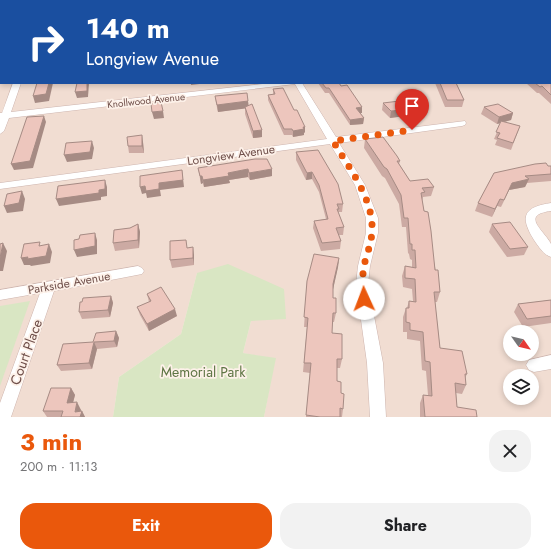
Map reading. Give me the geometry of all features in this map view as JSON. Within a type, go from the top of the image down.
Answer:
[{"type":"street","points":[[0,131],[3,116],[17,84]]},
{"type":"street","name":"Knollwood Avenue","points":[[3,116],[283,84]]},
{"type":"street","points":[[299,84],[360,186],[372,218],[372,233],[364,266],[362,284],[375,362],[378,417]]},
{"type":"street","name":"Longview Avenue","points":[[0,186],[462,123]]},
{"type":"street","points":[[551,207],[543,207],[535,211],[530,216],[530,222],[533,230],[551,253]]},
{"type":"street","name":"Parkside Avenue","points":[[0,295],[138,271]]},
{"type":"street","name":"Court Place","points":[[2,417],[49,287]]},
{"type":"street","points":[[534,365],[551,362]]},
{"type":"shaded area","points":[[0,84],[551,84],[551,417],[264,417],[275,359],[243,353],[251,321],[197,273],[181,334],[119,377],[113,417],[0,417]]},
{"type":"green space","name":"Memorial Park","points":[[228,264],[284,289],[286,319],[251,321],[243,353],[276,358],[264,417],[113,417],[119,377],[181,334],[197,273]]},
{"type":"green space","points":[[30,301],[0,386],[0,306]]},
{"type":"building","points":[[37,84],[49,84],[46,94],[33,96]]},
{"type":"building","points":[[77,84],[87,84],[87,91],[75,92]]},
{"type":"building","points":[[323,84],[340,84],[341,86],[347,85],[362,107],[356,108],[364,118],[350,120],[329,88],[326,88]]},
{"type":"building","points":[[440,84],[456,84],[464,100],[447,100]]},
{"type":"building","points":[[536,84],[551,84],[551,95],[542,86],[540,87]]},
{"type":"building","points":[[283,88],[294,110],[297,110],[305,127],[303,127],[304,129],[293,131],[292,129],[284,129],[268,95],[275,94],[273,89]]},
{"type":"building","points":[[247,93],[248,101],[217,105],[215,96]]},
{"type":"building","points":[[416,99],[421,108],[391,111],[383,103]]},
{"type":"building","points":[[161,102],[163,111],[152,112],[151,104]]},
{"type":"building","points":[[252,104],[262,130],[253,131],[245,107]]},
{"type":"building","points":[[498,104],[513,113],[499,117],[484,107]]},
{"type":"building","points":[[44,116],[30,161],[11,164],[27,117]]},
{"type":"building","points":[[501,121],[520,126],[513,143],[497,138],[500,133],[496,132]]},
{"type":"building","points":[[142,135],[142,146],[128,146],[127,137]]},
{"type":"building","points":[[383,137],[397,156],[400,161],[397,161],[410,181],[428,179],[434,187],[422,188],[425,192],[421,193],[424,211],[428,212],[435,270],[438,270],[440,292],[434,292],[440,348],[462,351],[467,374],[465,374],[466,385],[455,383],[457,407],[476,410],[477,417],[425,417],[423,395],[432,396],[430,362],[425,361],[423,332],[410,330],[410,323],[406,322],[406,308],[409,308],[409,301],[416,302],[415,279],[405,278],[405,266],[416,268],[415,250],[412,250],[412,244],[410,244],[408,218],[404,218],[401,195],[387,169],[384,167],[365,139]]},
{"type":"building","points":[[92,141],[90,152],[64,155],[66,143]]},
{"type":"building","points":[[318,150],[338,184],[343,204],[337,204],[339,209],[337,209],[344,227],[336,228],[341,241],[322,243],[314,221],[328,219],[319,185],[312,172],[307,173],[296,152]]},
{"type":"building","points":[[255,159],[267,159],[272,169],[249,173],[248,169],[228,173],[229,176],[203,180],[202,176],[200,176],[198,168]]},
{"type":"building","points":[[546,163],[548,166],[551,166],[551,174],[525,176],[529,179],[512,183],[504,200],[500,199],[495,209],[478,203],[494,173]]},
{"type":"building","points":[[182,170],[183,180],[159,183],[159,189],[146,191],[145,186],[140,187],[140,176]]},
{"type":"building","points":[[105,180],[105,189],[99,190],[99,193],[56,199],[58,186]]},
{"type":"building","points":[[22,191],[19,203],[4,206],[7,194]]},
{"type":"building","points":[[510,222],[528,247],[510,249],[492,224]]},
{"type":"building","points":[[138,224],[138,240],[113,243],[114,230],[130,228]]},
{"type":"building","points":[[95,233],[95,246],[74,250],[74,240],[79,239],[80,235]]},
{"type":"building","points":[[186,240],[187,248],[193,247],[193,258],[170,260],[170,241]]},
{"type":"building","points":[[40,242],[39,246],[49,244],[46,256],[27,259],[28,257],[21,258],[24,244]]},
{"type":"building","points":[[3,243],[0,258],[0,244]]},
{"type":"building","points":[[314,254],[339,258],[333,284],[333,298],[336,298],[336,313],[333,313],[332,333],[342,334],[342,359],[337,359],[337,381],[341,382],[341,393],[344,394],[343,409],[340,408],[340,417],[306,415],[311,363],[304,363],[308,318],[304,317],[307,281]]},
{"type":"building","points":[[161,287],[175,309],[147,324],[137,307],[151,301],[147,294]]},
{"type":"building","points":[[111,296],[108,310],[79,312],[80,302],[82,302],[83,298]]},
{"type":"building","points":[[551,300],[551,316],[527,319],[518,304]]},
{"type":"building","points":[[116,331],[114,341],[94,342],[89,363],[57,365],[63,344],[93,342],[96,333]]},
{"type":"building","points":[[51,388],[71,388],[67,403],[77,402],[75,412],[82,411],[80,417],[61,417],[63,411],[43,411]]},
{"type":"route","points":[[364,299],[362,284],[364,266],[372,233],[372,218],[360,186],[333,141],[412,130]]}]
